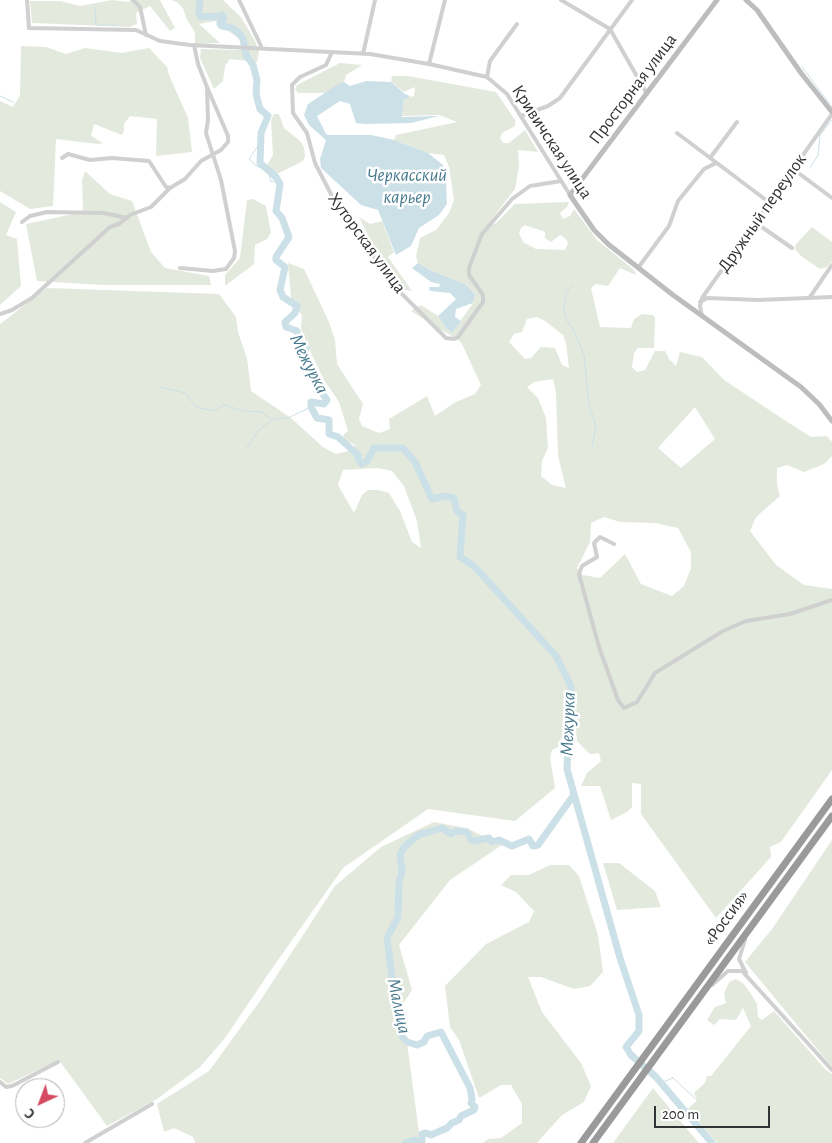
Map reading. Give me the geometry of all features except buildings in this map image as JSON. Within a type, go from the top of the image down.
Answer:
[{"type":"highway","name":"«Россия»","points":[[581,1143],[832,799]]},
{"type":"highway","name":"«Россия»","points":[[593,1143],[832,816]]},
{"type":"street","name":"Кривичская улица","points":[[27,0],[29,28],[136,30],[160,41],[194,45],[363,54],[429,64],[487,77],[504,92],[570,195],[599,236],[702,316],[801,387],[819,404],[832,421]]},
{"type":"street","points":[[133,0],[140,7],[146,34]]},
{"type":"street","points":[[239,0],[262,48]]},
{"type":"street","points":[[363,54],[375,0]]},
{"type":"street","points":[[429,64],[446,0]]},
{"type":"street","points":[[561,0],[610,29],[647,94]]},
{"type":"street","points":[[520,116],[556,102],[578,77],[632,0]]},
{"type":"street","name":"Просторная улица","points":[[570,195],[717,0]]},
{"type":"street","points":[[746,0],[756,10],[832,113]]},
{"type":"street","points":[[487,77],[490,61],[516,24]]},
{"type":"street","points":[[0,314],[12,310],[32,298],[101,233],[159,201],[170,188],[185,179],[201,161],[225,146],[228,136],[198,64],[194,45]]},
{"type":"street","name":"Хуторская улица","points":[[332,52],[326,64],[300,77],[292,85],[293,112],[307,133],[315,163],[332,198],[349,214],[373,255],[398,290],[446,338],[458,337],[483,302],[483,295],[469,275],[469,268],[482,234],[512,199],[530,186],[561,181]]},
{"type":"street","points":[[180,268],[213,271],[230,266],[235,251],[221,180],[206,133],[208,120],[207,87]]},
{"type":"street","name":"Дружный переулок","points":[[700,302],[832,113]]},
{"type":"street","points":[[710,158],[737,122]]},
{"type":"street","points":[[677,133],[770,203]]},
{"type":"street","points":[[62,158],[68,154],[90,160],[112,158],[149,161],[166,187],[170,188]]},
{"type":"street","points":[[638,268],[669,226],[678,201],[706,167],[716,162]]},
{"type":"street","points":[[793,169],[832,198]]},
{"type":"street","points":[[22,222],[30,216],[47,212],[104,212],[127,218]]},
{"type":"street","points":[[756,222],[792,248]]},
{"type":"street","points":[[810,297],[832,265]]},
{"type":"street","points":[[702,316],[700,302],[707,298],[759,300],[832,297]]},
{"type":"street","points":[[614,544],[600,537],[594,543],[596,557],[582,566],[578,574],[602,655],[618,700],[624,708],[638,702],[655,673],[723,631],[746,621],[790,614],[832,600]]},
{"type":"street","points":[[753,925],[741,948],[739,958],[749,976],[832,1070]]},
{"type":"street","points":[[694,1004],[728,971],[738,969],[749,976]]},
{"type":"street","points":[[0,1082],[6,1087],[12,1086],[58,1062]]},
{"type":"street","points":[[85,1143],[152,1104]]},
{"type":"shaded area","points":[[112,0],[129,2],[130,0],[160,0],[175,28],[170,31],[150,6],[136,13],[137,24],[130,27],[32,23],[30,1],[60,1],[80,6]]},
{"type":"shaded area","points":[[171,0],[223,0],[241,17],[255,41],[259,52],[257,62],[230,59],[225,66],[223,81],[214,89],[200,58],[201,49],[241,50],[242,41],[215,21],[199,24],[220,43],[195,44],[195,32],[187,20],[183,8],[177,2]]},
{"type":"shaded area","points":[[21,46],[46,47],[66,54],[85,48],[122,53],[149,48],[167,67],[188,118],[192,152],[156,156],[157,119],[130,116],[124,124],[122,135],[94,124],[91,136],[103,143],[56,139],[53,206],[30,209],[0,191],[0,101],[13,107],[20,95]]},
{"type":"shaded area","points":[[340,63],[362,65],[346,75],[344,82],[328,93],[298,93],[295,89],[297,85]]},
{"type":"shaded area","points":[[392,76],[408,76],[496,92],[515,120],[515,126],[502,133],[500,138],[503,143],[509,143],[525,130],[538,152],[518,150],[519,166],[515,189],[491,220],[495,224],[515,204],[569,202],[567,207],[560,213],[563,219],[570,216],[574,209],[597,240],[634,270],[636,275],[620,268],[608,286],[596,284],[591,288],[600,327],[631,328],[634,319],[642,314],[653,315],[655,318],[654,348],[638,348],[634,353],[632,367],[637,372],[645,370],[655,351],[665,351],[669,359],[676,366],[680,352],[702,357],[724,380],[789,423],[811,437],[827,436],[832,442],[832,456],[824,464],[804,472],[787,465],[777,468],[777,485],[780,496],[756,517],[750,531],[776,565],[804,585],[832,589],[832,770],[781,842],[770,847],[771,857],[716,918],[641,814],[641,784],[632,783],[632,807],[627,812],[611,820],[600,786],[581,786],[587,773],[601,761],[599,753],[590,754],[577,741],[574,706],[558,747],[552,750],[550,758],[555,788],[515,821],[428,809],[343,868],[225,1038],[200,1067],[157,1099],[107,1126],[59,1060],[21,1078],[15,1078],[15,1081],[8,1084],[0,1078],[0,324],[47,288],[219,294],[236,317],[238,332],[247,358],[251,391],[291,418],[323,447],[336,454],[353,450],[355,445],[345,440],[343,435],[348,431],[339,402],[324,380],[301,328],[302,316],[291,298],[288,263],[304,269],[329,322],[335,340],[337,364],[363,404],[359,419],[362,426],[379,433],[390,429],[389,419],[427,396],[435,416],[454,403],[475,394],[481,385],[461,342],[411,311],[421,305],[438,316],[445,327],[452,333],[473,303],[475,294],[465,284],[430,270],[418,263],[416,256],[420,238],[436,230],[449,213],[454,200],[449,167],[444,155],[428,153],[394,140],[396,135],[457,122],[439,115],[402,116],[404,98],[414,96],[415,87],[404,92],[391,82]],"holes":[[[525,225],[545,232],[545,238],[551,242],[560,235],[565,238],[568,243],[565,250],[536,249],[523,242],[519,233]],[[537,317],[563,335],[566,343],[569,368],[562,365],[555,348],[541,347],[531,358],[525,359],[509,342],[514,334],[522,332],[527,319]],[[553,379],[556,393],[558,456],[566,488],[552,485],[541,476],[542,461],[548,448],[546,418],[538,398],[527,387],[534,382]],[[695,407],[715,439],[681,468],[658,448]],[[378,468],[392,471],[404,486],[417,521],[421,548],[412,542],[400,511],[389,493],[368,490],[362,495],[354,513],[338,485],[343,470]],[[604,517],[620,522],[655,523],[678,528],[691,552],[691,568],[684,586],[672,596],[641,584],[625,554],[600,578],[583,575],[577,568],[590,542],[591,523]]]},
{"type":"shaded area","points":[[274,114],[279,114],[284,128],[300,141],[304,147],[305,156],[303,161],[275,175],[267,165],[273,155],[271,120]]},
{"type":"shaded area","points":[[85,171],[110,194],[132,201],[151,252],[165,268],[209,276],[211,285],[103,285],[37,281],[26,224],[83,212],[82,180]]},
{"type":"shaded area","points":[[253,199],[266,206],[271,233],[267,239],[255,245],[254,264],[225,286],[225,275],[240,258],[247,200]]},
{"type":"shaded area","points":[[0,202],[16,212],[6,235],[17,239],[21,286],[0,305]]},
{"type":"shaded area","points":[[359,217],[370,224],[382,221],[394,252],[388,257],[412,291],[404,290],[380,259]]},
{"type":"shaded area","points":[[812,227],[832,242],[832,261],[827,267],[820,269],[801,256],[795,249],[796,244]]},
{"type":"shaded area","points":[[434,822],[466,828],[502,845],[450,880],[399,945],[412,990],[402,1005],[420,1140],[415,1138],[403,1143],[195,1143],[193,1137],[174,1128],[164,1132],[157,1104],[209,1071],[260,1001],[335,886],[381,847]]},
{"type":"shaded area","points":[[832,840],[832,1067],[745,962],[772,929]]},
{"type":"shaded area","points":[[603,863],[619,863],[655,891],[661,907],[617,910]]},
{"type":"shaded area","points":[[550,865],[569,865],[579,876],[598,935],[603,972],[590,986],[574,989],[541,977],[528,977],[542,1012],[581,1063],[591,1086],[584,1102],[562,1115],[537,1143],[483,1143],[488,1139],[501,1138],[522,1123],[522,1104],[511,1085],[501,1085],[479,1098],[459,1040],[450,1027],[445,986],[486,944],[529,922],[534,911],[516,892],[501,885],[511,875],[529,875]]},
{"type":"shaded area","points":[[736,979],[744,984],[757,1004],[758,1017],[762,1020],[774,1011],[826,1070],[832,1074],[832,1143],[717,1143],[688,1109],[697,1100],[694,1093],[705,1083],[707,1076],[711,1076],[751,1026],[743,1008],[736,1020],[720,1019],[714,1025],[707,1020],[715,1007],[726,1003],[724,994],[729,982]]},
{"type":"shaded area","points":[[653,1088],[692,1135],[699,1143],[613,1143]]},
{"type":"water","name":"Черкасский карьер","points":[[366,81],[391,82],[410,96],[407,99],[404,98],[402,117],[439,116],[411,123],[356,123],[350,104],[340,101],[317,116],[326,134],[371,135],[394,140],[428,153],[443,165],[447,204],[439,215],[419,228],[411,246],[396,255],[378,210],[361,205],[321,168],[320,159],[326,140],[309,125],[304,115],[308,104],[340,83],[344,82],[350,86]]},
{"type":"water","points":[[418,263],[465,284],[475,294],[473,303],[456,309],[455,317],[461,321],[452,333],[445,327],[438,316],[456,299],[450,293],[430,291],[429,287],[439,287],[440,284],[431,282],[412,268]]},
{"type":"waterway","name":"Межурка","points":[[200,0],[199,13],[201,17],[222,15],[224,18],[220,24],[232,28],[243,39],[246,55],[253,65],[257,80],[256,94],[260,109],[268,116],[261,133],[260,163],[276,177],[280,184],[276,211],[282,218],[289,237],[276,257],[276,260],[285,267],[280,290],[283,297],[297,306],[295,313],[285,322],[286,327],[297,331],[299,341],[306,348],[304,363],[314,372],[320,390],[327,400],[324,404],[311,402],[311,407],[317,418],[329,420],[329,434],[338,437],[358,455],[358,459],[362,464],[367,461],[374,448],[403,448],[415,462],[432,499],[446,496],[454,498],[457,511],[463,515],[460,557],[474,566],[556,656],[571,686],[567,769],[620,958],[639,1015],[639,1031],[626,1047],[631,1055],[656,1077],[712,1143]]},
{"type":"waterway","points":[[95,7],[96,25],[116,25]]},
{"type":"waterway","points":[[802,67],[832,107]]},
{"type":"waterway","points":[[0,96],[13,102]]},
{"type":"waterway","points":[[810,168],[818,155],[820,135],[832,120]]},
{"type":"waterway","points":[[262,140],[249,159],[258,167],[264,168]]},
{"type":"waterway","points":[[268,170],[271,182],[278,180]]},
{"type":"waterway","points":[[572,285],[566,293],[564,308],[566,319],[574,331],[584,355],[589,405],[596,426],[592,446]]},
{"type":"waterway","points":[[161,387],[185,393],[196,407],[213,411],[224,405],[244,411],[263,412],[264,415],[273,419],[288,418],[311,407]]},
{"type":"waterway","points":[[246,449],[259,430],[272,420]]},
{"type":"waterway","name":"Малица","points":[[419,1143],[422,1141],[422,1134],[431,1135],[447,1128],[459,1120],[461,1116],[474,1110],[475,1107],[471,1103],[470,1088],[441,1032],[427,1036],[424,1042],[417,1045],[407,1042],[401,1035],[401,1024],[395,1007],[399,993],[392,977],[387,938],[398,917],[399,882],[402,872],[400,855],[404,847],[418,835],[442,828],[451,834],[456,831],[467,832],[471,840],[474,841],[489,838],[492,842],[499,840],[512,846],[529,839],[533,846],[538,845],[573,796]]},
{"type":"waterway","points":[[672,1077],[700,1103]]},
{"type":"waterway","points":[[661,1083],[673,1078]]},
{"type":"waterway","name":"Малица","points":[[405,1143],[415,1140],[417,1143]]}]
